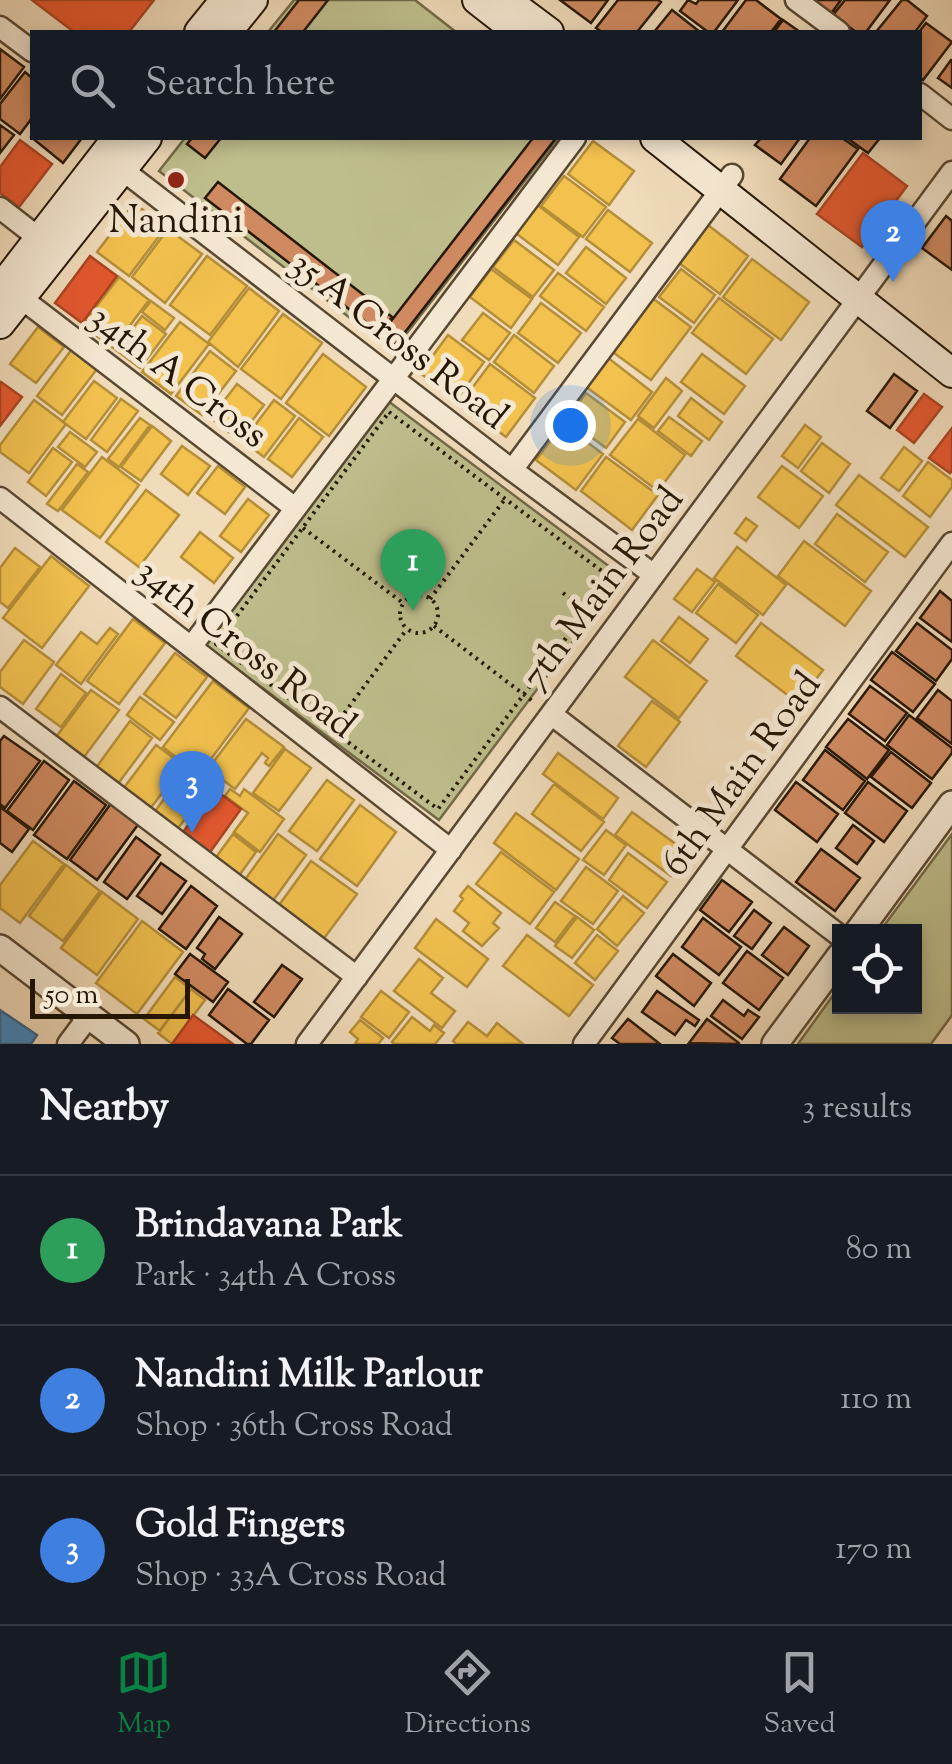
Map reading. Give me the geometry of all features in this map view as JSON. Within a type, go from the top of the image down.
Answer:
[{"type":"main road","points":[[201,30],[224,0]]},
{"type":"main road","points":[[229,30],[252,0]]},
{"type":"main road","points":[[477,0],[517,30]]},
{"type":"main road","points":[[506,0],[546,30]]},
{"type":"main road","points":[[0,324],[10,293],[40,238],[114,154],[143,140]]},
{"type":"main road","points":[[658,140],[726,182],[864,292],[952,373]]},
{"type":"main road","points":[[686,140],[726,182]]},
{"type":"main road","points":[[10,293],[114,154]]},
{"type":"main road","points":[[864,292],[952,350]]},
{"type":"street","points":[[796,0],[836,30]]},
{"type":"street","points":[[0,27],[30,50]]},
{"type":"street","points":[[922,96],[952,120]]},
{"type":"street","points":[[191,647],[295,518],[394,377],[572,140]]},
{"type":"street","name":"35 A Cross Road","points":[[114,154],[512,470],[654,575]]},
{"type":"street","name":"7th Main Road","points":[[308,1044],[952,172]]},
{"type":"street","points":[[512,470],[726,182]]},
{"type":"street","points":[[0,208],[40,238]]},
{"type":"street","name":"34th A Cross","points":[[10,293],[295,518]]},
{"type":"street","name":"34th Cross Road","points":[[0,498],[191,647],[325,739],[450,850]]},
{"type":"street","name":"6th Main Road","points":[[584,1044],[952,543]]},
{"type":"street","points":[[0,707],[356,977]]},
{"type":"street","points":[[551,714],[832,930]]},
{"type":"street","points":[[864,924],[952,804]]},
{"type":"street","points":[[0,948],[126,1044]]},
{"type":"street","points":[[775,1044],[832,967]]},
{"type":"street","points":[[68,1044],[88,1016]]},
{"type":"path","points":[[389,412],[611,578],[438,809],[325,739],[216,644],[295,518],[389,412]]},
{"type":"path","points":[[430,599],[505,499]]},
{"type":"path","points":[[295,518],[403,604]]},
{"type":"path","points":[[563,593],[586,610]]},
{"type":"path","points":[[411,596],[430,599],[438,608],[434,626],[417,634],[407,629],[400,620],[403,604],[411,596]]},
{"type":"path","points":[[434,626],[551,714]]},
{"type":"path","points":[[325,739],[407,629]]},
{"type":"green space","points":[[294,0],[415,0],[453,30],[270,30]]},
{"type":"green space","points":[[183,140],[556,140],[393,351],[159,171]]},
{"type":"green space","points":[[388,401],[622,576],[439,820],[205,645]]},
{"type":"green space","points":[[952,834],[952,1015],[931,1044],[798,1044],[832,997],[832,1014],[922,1014],[922,924],[885,924]]},
{"type":"building: Homes","points":[[593,141],[634,171],[609,205],[568,174]]},
{"type":"building: Homes","points":[[564,176],[606,207],[583,237],[541,206]]},
{"type":"building: Homes","points":[[134,203],[166,227],[129,276],[97,252]]},
{"type":"building: Homes","points":[[535,203],[579,237],[558,265],[513,231]]},
{"type":"building: Homes","points":[[608,210],[652,243],[630,272],[586,239]]},
{"type":"building: Homes","points":[[708,225],[748,256],[720,294],[679,263]]},
{"type":"building: Homes","points":[[168,229],[202,254],[165,303],[132,277]]},
{"type":"building: Homes","points":[[514,240],[554,270],[533,297],[493,267]]},
{"type":"building: Homes","points":[[586,247],[626,278],[606,304],[566,273]]},
{"type":"building: Homes","points":[[207,256],[247,286],[210,335],[170,305]]},
{"type":"building: Homes","points":[[752,259],[809,302],[781,340],[723,297]]},
{"type":"building: Homes","points":[[491,269],[532,299],[511,328],[470,297]]},
{"type":"building: Homes","points":[[681,269],[715,295],[694,323],[659,297]]},
{"type":"building: Homes","points":[[558,273],[604,307],[586,331],[540,296]]},
{"type":"building: Homes","points":[[119,277],[149,300],[113,348],[82,325]]},
{"type":"building: Homes","points":[[249,288],[279,311],[238,367],[208,342]]},
{"type":"building: Homes","points":[[651,297],[691,327],[651,380],[610,350]]},
{"type":"building: Homes","points":[[719,298],[773,339],[746,374],[692,333]]},
{"type":"building: Homes","points":[[151,301],[174,318],[165,330],[142,312]]},
{"type":"building: Homes","points":[[541,303],[581,333],[558,363],[518,333]]},
{"type":"building: Homes","points":[[483,313],[510,333],[489,360],[462,340]]},
{"type":"building: Homes","points":[[283,314],[322,343],[281,399],[241,369]]},
{"type":"building: Homes","points":[[142,316],[166,334],[140,368],[116,350]]},
{"type":"building: Homes","points":[[180,322],[209,344],[171,394],[142,372]]},
{"type":"building: Homes","points":[[38,327],[64,347],[36,383],[10,364]]},
{"type":"building: Homes","points":[[448,335],[484,362],[456,400],[420,373]]},
{"type":"building: Homes","points":[[514,335],[554,366],[534,393],[494,362]]},
{"type":"building: Homes","points":[[72,349],[97,369],[62,415],[37,396]]},
{"type":"building: Homes","points":[[210,351],[236,371],[202,415],[176,396]]},
{"type":"building: Homes","points":[[323,354],[366,387],[329,436],[286,403]]},
{"type":"building: Homes","points":[[702,354],[745,386],[724,414],[681,382]]},
{"type":"building: Homes","points":[[607,357],[652,392],[631,420],[585,386]]},
{"type":"building: Homes","points":[[490,364],[535,398],[506,437],[461,403]]},
{"type":"building: Homes","points":[[666,378],[682,391],[654,428],[638,416]]},
{"type":"building: Homes","points":[[94,381],[117,398],[86,439],[63,422]]},
{"type":"building: Homes","points":[[237,384],[264,405],[238,439],[211,418]]},
{"type":"building: Homes","points":[[586,393],[625,422],[606,448],[567,419]]},
{"type":"building: Homes","points":[[691,398],[722,422],[709,440],[678,416]]},
{"type":"building: Homes","points":[[121,399],[138,411],[107,452],[91,440]]},
{"type":"building: Homes","points":[[34,400],[66,424],[29,473],[0,452],[0,445]]},
{"type":"building: Homes","points":[[274,400],[295,416],[264,457],[243,441]]},
{"type":"building: Homes","points":[[669,417],[702,441],[691,456],[658,431]]},
{"type":"building: Homes","points":[[140,418],[150,425],[119,467],[108,459]]},
{"type":"building: Homes","points":[[299,418],[323,437],[292,477],[268,459]]},
{"type":"building: Homes","points":[[638,419],[685,455],[658,491],[610,455]]},
{"type":"building: Homes","points":[[563,424],[603,454],[576,490],[536,460]]},
{"type":"building: Homes","points":[[805,425],[821,437],[798,468],[782,456]]},
{"type":"building: Homes","points":[[152,426],[171,441],[141,481],[121,467]]},
{"type":"building: Homes","points":[[70,432],[97,452],[85,467],[58,447]]},
{"type":"building: Homes","points":[[822,443],[850,464],[829,493],[801,471]]},
{"type":"building: Homes","points":[[182,446],[210,466],[188,495],[161,474]]},
{"type":"building: Homes","points":[[904,447],[922,461],[899,491],[881,478]]},
{"type":"building: Homes","points":[[53,448],[72,462],[46,496],[28,482]]},
{"type":"building: Homes","points":[[102,457],[139,485],[100,538],[62,510]]},
{"type":"building: Homes","points":[[606,457],[658,495],[632,530],[581,491]]},
{"type":"building: Homes","points":[[928,462],[952,480],[952,487],[930,517],[903,496]]},
{"type":"building: Homes","points":[[77,464],[88,472],[58,511],[47,504]]},
{"type":"building: Homes","points":[[218,466],[245,487],[225,514],[197,493]]},
{"type":"building: Homes","points":[[782,466],[823,496],[799,528],[758,497]]},
{"type":"building: Homes","points":[[859,475],[928,527],[905,557],[836,505]]},
{"type":"building: Homes","points":[[146,490],[179,515],[139,567],[106,542]]},
{"type":"building: Homes","points":[[248,499],[269,515],[241,552],[220,536]]},
{"type":"building: Homes","points":[[837,514],[888,552],[865,582],[815,544]]},
{"type":"building: Homes","points":[[746,518],[757,526],[746,541],[735,533]]},
{"type":"building: Homes","points":[[200,532],[233,558],[214,583],[181,557]]},
{"type":"building: Homes","points":[[804,541],[871,591],[845,626],[778,576]]},
{"type":"building: Homes","points":[[737,547],[786,585],[763,615],[714,578]]},
{"type":"building: Homes","points":[[15,548],[40,567],[8,608],[0,602],[0,568]]},
{"type":"building: Homes","points":[[51,556],[89,586],[42,648],[3,618]]},
{"type":"building: Homes","points":[[697,569],[715,582],[692,612],[674,599]]},
{"type":"building: Homes","points":[[718,584],[758,615],[736,643],[696,613]]},
{"type":"building: Homes","points":[[679,617],[708,639],[690,663],[661,641]]},
{"type":"building: Homes","points":[[133,619],[165,643],[119,704],[87,681]]},
{"type":"building: Homes","points":[[761,623],[823,670],[798,703],[736,656]]},
{"type":"building: Homes","points":[[110,628],[118,634],[81,684],[56,665],[81,632],[97,644]]},
{"type":"building: Homes","points":[[24,640],[54,662],[23,704],[0,687],[0,672]]},
{"type":"building: Homes","points":[[653,640],[707,681],[679,718],[625,677]]},
{"type":"building: Homes","points":[[175,653],[207,677],[176,718],[144,694]]},
{"type":"building: Homes","points":[[61,674],[86,693],[61,727],[36,709]]},
{"type":"building: Homes","points":[[213,681],[249,708],[199,775],[163,747]]},
{"type":"building: Homes","points":[[91,690],[119,710],[84,757],[56,737]]},
{"type":"building: Homes","points":[[140,697],[174,722],[160,740],[127,715]]},
{"type":"building: Homes","points":[[652,701],[680,722],[646,767],[618,746]]},
{"type":"building: Homes","points":[[246,719],[284,747],[269,766],[262,753],[235,789],[208,769]]},
{"type":"building: Homes","points":[[130,721],[152,738],[117,785],[95,769]]},
{"type":"building: Homes","points":[[156,745],[183,765],[150,809],[123,789]]},
{"type":"building: Homes","points":[[285,749],[311,768],[279,811],[253,793]]},
{"type":"building: Homes","points":[[558,753],[618,798],[603,819],[543,774]]},
{"type":"building: Homes","points":[[187,768],[210,785],[176,831],[153,814]]},
{"type":"building: Homes","points":[[327,780],[354,800],[317,851],[289,831]]},
{"type":"building: Homes","points":[[554,784],[604,822],[581,851],[532,814]]},
{"type":"building: Homes","points":[[230,789],[240,796],[244,789],[284,819],[260,852],[234,832],[248,813],[225,796]]},
{"type":"building: Homes","points":[[360,805],[396,832],[357,886],[320,859]]},
{"type":"building: Homes","points":[[632,812],[688,853],[671,876],[615,835]]},
{"type":"building: Homes","points":[[516,813],[579,859],[556,890],[494,843]]},
{"type":"building: Homes","points":[[606,830],[626,845],[604,875],[583,860]]},
{"type":"building: Homes","points":[[233,834],[256,852],[238,877],[214,860]]},
{"type":"building: Homes","points":[[278,834],[306,855],[272,902],[244,881]]},
{"type":"building: Homes","points":[[33,841],[64,864],[20,923],[0,908],[0,885]]},
{"type":"building: Homes","points":[[501,852],[554,892],[530,924],[476,884]]},
{"type":"building: Homes","points":[[628,853],[667,882],[647,908],[609,880]]},
{"type":"building: Homes","points":[[311,861],[357,894],[319,945],[274,912]]},
{"type":"building: Homes","points":[[66,865],[100,891],[63,941],[29,916]]},
{"type":"building: Homes","points":[[586,867],[618,891],[593,924],[561,901]]},
{"type":"building: Homes","points":[[468,886],[501,913],[493,923],[499,928],[482,946],[463,931],[469,923],[454,911]]},
{"type":"building: Homes","points":[[102,892],[138,919],[97,975],[61,948]]},
{"type":"building: Homes","points":[[623,896],[644,913],[617,946],[597,929]]},
{"type":"building: Homes","points":[[555,902],[575,916],[555,942],[536,928]]},
{"type":"building: Homes","points":[[577,917],[594,930],[572,958],[555,946]]},
{"type":"building: Homes","points":[[436,919],[488,959],[467,987],[415,948]]},
{"type":"building: Homes","points":[[142,921],[183,952],[137,1014],[96,983]]},
{"type":"building: Homes","points":[[527,935],[593,985],[569,1016],[503,966]]},
{"type":"building: Homes","points":[[597,935],[618,951],[595,980],[575,963]]},
{"type":"building: Homes","points":[[419,959],[443,978],[431,993],[455,1011],[442,1028],[394,991]]},
{"type":"building: Homes","points":[[175,977],[191,989],[160,1031],[144,1019]]},
{"type":"building: Homes","points":[[191,989],[205,1000],[172,1044],[158,1033]]},
{"type":"building: Homes","points":[[381,991],[409,1012],[389,1038],[361,1017]]},
{"type":"building: Homes","points":[[412,1017],[430,1031],[434,1025],[444,1033],[435,1044],[394,1044]]},
{"type":"building: Homes","points":[[360,1020],[383,1038],[378,1044],[355,1044],[358,1039],[350,1032]]},
{"type":"building: Homes","points":[[468,1022],[487,1036],[497,1023],[523,1044],[456,1044],[453,1041]]},
{"type":"building: Shops","points":[[32,0],[154,0],[131,30],[71,30]]},
{"type":"building: Shops","points":[[20,140],[52,164],[19,207],[0,193],[0,167]]},
{"type":"building: Shops","points":[[863,153],[907,186],[862,247],[817,214]]},
{"type":"building: Shops","points":[[90,256],[117,276],[82,323],[55,303]]},
{"type":"building: Shops","points":[[0,384],[22,397],[0,426]]},
{"type":"building: Shops","points":[[924,394],[942,407],[914,443],[897,430]]},
{"type":"building: Shops","points":[[952,428],[952,471],[950,473],[929,458]]},
{"type":"building: Shops","points":[[214,789],[241,809],[208,855],[181,835]]},
{"type":"building: Shops","points":[[193,1015],[233,1044],[172,1044]]},
{"type":"building: Schools","points":[[0,1010],[37,1035],[31,1044],[0,1044]]},
{"type":"building: Other","points":[[299,0],[328,0],[305,30],[276,30]]},
{"type":"building: Other","points":[[560,0],[608,0],[591,23]]},
{"type":"building: Other","points":[[618,0],[661,2],[639,30],[596,28]]},
{"type":"building: Other","points":[[688,0],[696,4],[699,0],[738,0],[716,30],[705,30],[680,11]]},
{"type":"building: Other","points":[[746,0],[756,0],[781,19],[773,30],[724,30]]},
{"type":"building: Other","points":[[810,0],[841,0],[830,15]]},
{"type":"building: Other","points":[[845,0],[890,0],[868,30],[853,30],[833,15]]},
{"type":"building: Other","points":[[902,0],[927,16],[916,30],[878,30]]},
{"type":"building: Other","points":[[672,10],[697,30],[656,30]]},
{"type":"building: Other","points":[[783,20],[797,30],[776,30]]},
{"type":"building: Other","points":[[926,23],[952,42],[923,80],[922,30]]},
{"type":"building: Other","points":[[0,49],[24,67],[0,99]]},
{"type":"building: Other","points":[[952,60],[952,88],[938,78]]},
{"type":"building: Other","points":[[25,72],[30,76],[30,121],[20,134],[0,119],[0,104]]},
{"type":"building: Other","points":[[0,125],[14,135],[0,153]]},
{"type":"building: Other","points":[[34,140],[80,140],[63,163]]},
{"type":"building: Other","points":[[190,140],[219,140],[205,158],[187,144]]},
{"type":"building: Other","points":[[531,140],[554,140],[395,345],[381,334]]},
{"type":"building: Other","points":[[759,140],[799,140],[781,164],[755,145]]},
{"type":"building: Other","points":[[809,140],[845,140],[858,149],[816,206],[780,179]]},
{"type":"building: Other","points":[[850,140],[878,140],[868,153]]},
{"type":"building: Other","points":[[218,182],[392,317],[380,333],[205,198]]},
{"type":"building: Other","points":[[946,216],[952,221],[952,270],[922,248]]},
{"type":"building: Other","points":[[894,374],[917,391],[890,428],[867,411]]},
{"type":"building: Other","points":[[418,548],[421,576],[404,578],[401,550]]},
{"type":"building: Other","points":[[940,591],[952,601],[952,642],[920,618]]},
{"type":"building: Other","points":[[917,623],[952,650],[952,659],[936,681],[896,651]]},
{"type":"building: Other","points":[[892,652],[935,684],[913,712],[871,680]]},
{"type":"building: Other","points":[[870,686],[907,713],[885,741],[849,714]]},
{"type":"building: Other","points":[[938,690],[952,701],[952,744],[917,718]]},
{"type":"building: Other","points":[[909,715],[952,748],[932,779],[887,745]]},
{"type":"building: Other","points":[[848,719],[889,750],[867,779],[826,747]]},
{"type":"building: Other","points":[[4,736],[40,761],[5,808],[0,804],[0,741]]},
{"type":"building: Other","points":[[825,750],[865,781],[843,810],[803,780]]},
{"type":"building: Other","points":[[891,752],[931,783],[912,808],[871,777]]},
{"type":"building: Other","points":[[44,761],[69,780],[33,830],[7,811]]},
{"type":"building: Other","points":[[74,781],[106,805],[67,859],[34,835]]},
{"type":"building: Other","points":[[796,782],[838,814],[817,842],[775,810]]},
{"type":"building: Other","points":[[868,782],[907,811],[884,842],[845,813]]},
{"type":"building: Other","points":[[112,802],[140,822],[97,880],[70,860]]},
{"type":"building: Other","points":[[0,807],[29,829],[12,852],[0,843]]},
{"type":"building: Other","points":[[853,825],[874,841],[857,864],[836,848]]},
{"type":"building: Other","points":[[136,837],[160,855],[127,899],[104,882]]},
{"type":"building: Other","points":[[821,849],[860,878],[835,911],[796,882]]},
{"type":"building: Other","points":[[161,863],[186,881],[162,914],[137,896]]},
{"type":"building: Other","points":[[722,880],[752,902],[729,932],[700,910]]},
{"type":"building: Other","points":[[191,886],[217,906],[186,949],[159,929]]},
{"type":"building: Other","points":[[754,910],[771,923],[752,949],[734,936]]},
{"type":"building: Other","points":[[219,917],[242,934],[215,969],[202,959],[205,954],[197,948]]},
{"type":"building: Other","points":[[703,918],[741,947],[719,975],[682,947]]},
{"type":"building: Other","points":[[784,927],[809,946],[788,975],[762,955]]},
{"type":"building: Other","points":[[747,951],[783,978],[759,1010],[723,983]]},
{"type":"building: Other","points":[[190,954],[228,982],[213,1002],[175,974]]},
{"type":"building: Other","points":[[673,954],[711,983],[694,1006],[656,976]]},
{"type":"building: Other","points":[[282,965],[302,979],[274,1017],[254,1002]]},
{"type":"building: Other","points":[[228,989],[269,1020],[251,1044],[209,1015]]},
{"type":"building: Other","points":[[657,991],[699,1020],[695,1026],[686,1020],[675,1035],[642,1012]]},
{"type":"building: Other","points":[[723,1000],[744,1016],[748,1010],[759,1017],[742,1039],[711,1016]]},
{"type":"building: Other","points":[[628,1019],[660,1044],[620,1044],[612,1038]]},
{"type":"building: Other","points":[[707,1019],[739,1043],[739,1044],[689,1043]]},
{"type":"place","name":"Nandini","points":[[176,180]]},
{"type":"place","name":"Nandini Milk Parlour","points":[[893,282]]},
{"type":"place","name":"Brindavana Park","points":[[413,611]]},
{"type":"place","name":"Gold Fingers","points":[[192,833]]}]
